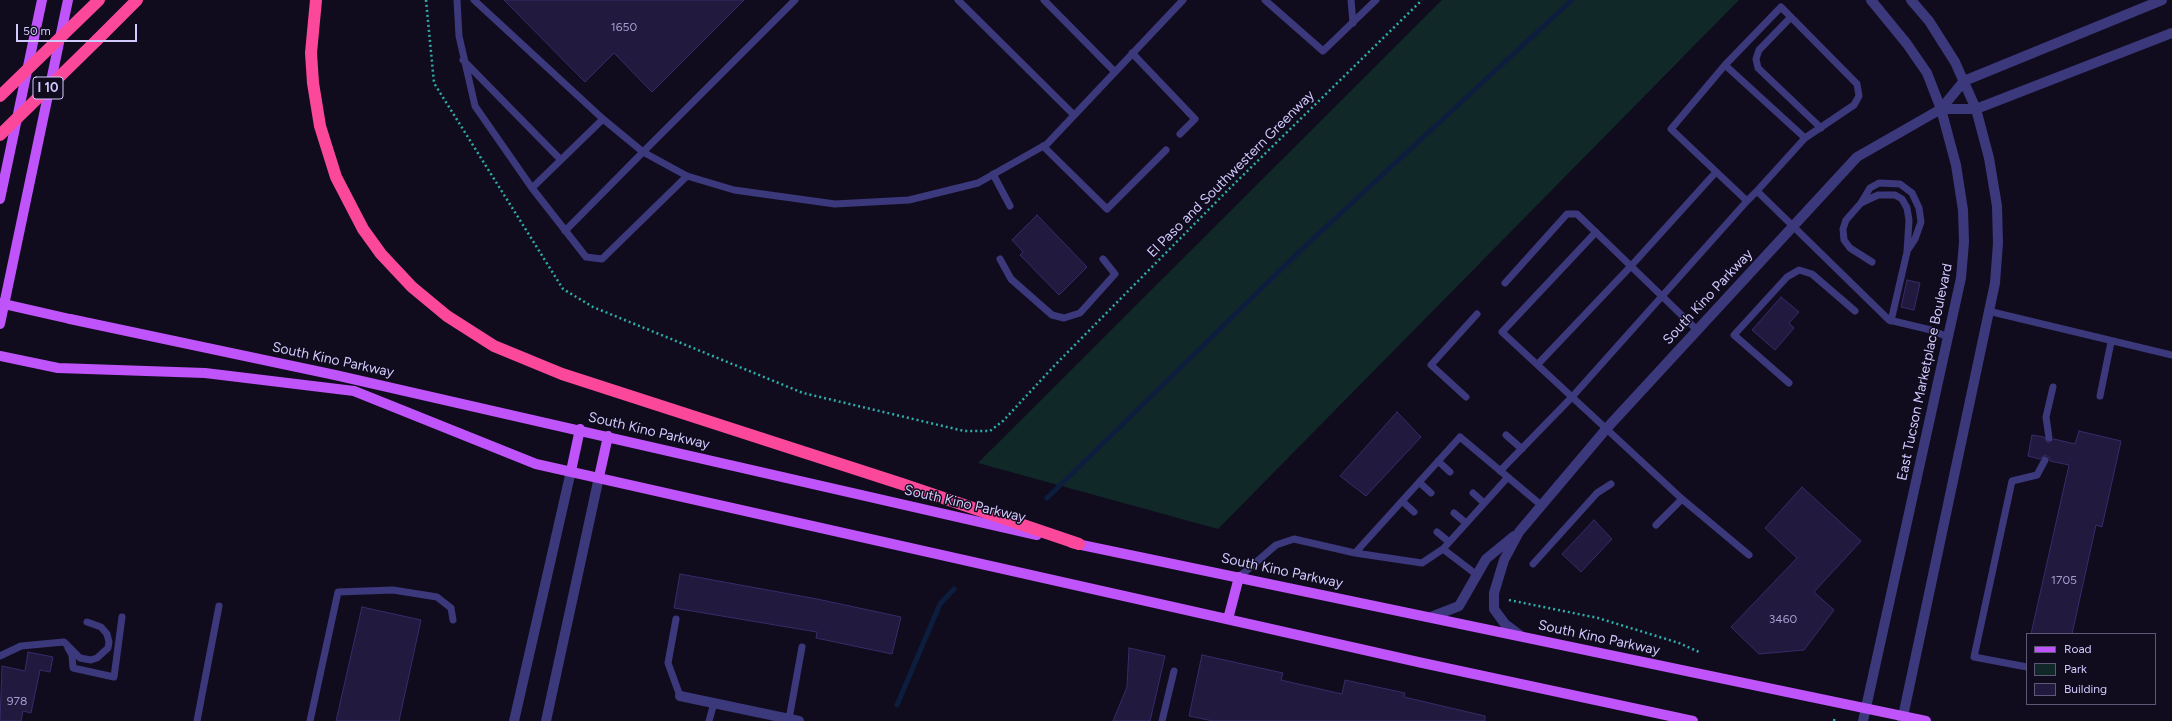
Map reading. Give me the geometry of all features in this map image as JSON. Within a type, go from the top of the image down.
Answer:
[{"type":"highway","name":"I 10","points":[[0,96],[99,0]]},
{"type":"highway","name":"I 10","points":[[0,135],[137,0]]},
{"type":"highway","points":[[316,0],[311,53],[313,83],[320,126],[336,177],[355,215],[381,254],[412,287],[447,316],[494,346],[562,374],[902,484],[1079,544]]},
{"type":"main road","points":[[0,199],[42,0]]},
{"type":"main road","points":[[0,324],[68,0]]},
{"type":"main road","name":"South Kino Parkway","points":[[0,303],[327,373],[1079,544],[1866,709],[1903,719],[1926,721]]},
{"type":"main road","name":"South Kino Parkway","points":[[0,356],[58,368],[205,373],[354,392],[536,464],[1228,619],[1693,721]]},
{"type":"main road","points":[[571,471],[580,430]]},
{"type":"main road","points":[[599,477],[608,436]]},
{"type":"main road","points":[[1228,619],[1239,577]]},
{"type":"street","name":"East Tucson Marketplace Boulevard","points":[[1863,721],[1961,278],[1964,242],[1963,210],[1956,165],[1941,109],[1927,73],[1907,44],[1871,0]]},
{"type":"street","points":[[1903,719],[1994,283],[1998,243],[1996,206],[1989,158],[1976,109],[1955,62],[1929,21],[1910,0]]},
{"type":"street","points":[[1941,109],[1964,81],[2162,0]]},
{"type":"street","points":[[1941,109],[1976,109],[2172,33]]},
{"type":"street","name":"South Kino Parkway","points":[[1519,532],[1607,428],[1857,156],[1941,109]]},
{"type":"street","points":[[514,721],[571,471]]},
{"type":"street","points":[[546,721],[599,477]]},
{"type":"street","points":[[1431,617],[1459,606],[1486,559],[1519,532]]},
{"type":"street","points":[[1519,532],[1504,560],[1494,592],[1494,610],[1506,624],[1521,636]]},
{"type":"street","points":[[680,696],[799,721]]},
{"type":"lane","points":[[457,0],[458,36],[475,106],[532,188],[586,257],[602,259],[687,176]]},
{"type":"lane","points":[[474,0],[602,119],[643,152],[687,176],[738,191],[835,204],[909,200],[978,182],[1043,146],[1183,0]]},
{"type":"lane","points":[[565,231],[795,0]]},
{"type":"lane","points":[[958,0],[1074,115]]},
{"type":"lane","points":[[1044,0],[1115,72]]},
{"type":"lane","points":[[1265,0],[1323,51],[1376,0]]},
{"type":"lane","points":[[1351,0],[1353,23]]},
{"type":"lane","points":[[1500,471],[1572,397],[1805,138],[1854,105],[1860,96],[1857,84],[1781,6],[1725,66],[1671,129],[1747,201]]},
{"type":"lane","points":[[1791,17],[1759,50],[1756,59],[1758,68],[1821,128]]},
{"type":"lane","points":[[1132,53],[1195,119],[1180,134]]},
{"type":"lane","points":[[463,60],[561,160]]},
{"type":"lane","points":[[1725,66],[1805,138]]},
{"type":"lane","points":[[532,188],[602,119]]},
{"type":"lane","points":[[1043,146],[1107,209],[1166,150]]},
{"type":"lane","points":[[1538,364],[1631,266],[1716,172]]},
{"type":"lane","points":[[993,174],[1010,206]]},
{"type":"lane","points":[[1872,262],[1850,248],[1844,240],[1843,229],[1846,220],[1861,203],[1870,188],[1879,183],[1900,184],[1912,193],[1919,208],[1920,222],[1917,236],[1907,252]]},
{"type":"lane","points":[[1757,191],[1792,227],[1891,321],[1931,330],[1948,337]]},
{"type":"lane","points":[[1861,203],[1878,195],[1885,194],[1894,195],[1902,199],[1907,208],[1909,220],[1907,252],[1891,321]]},
{"type":"lane","points":[[1505,283],[1567,214],[1577,214],[1698,330]]},
{"type":"lane","points":[[1596,232],[1502,332],[1682,498],[1749,555]]},
{"type":"lane","points":[[1000,259],[1011,279],[1052,315],[1064,318],[1080,313],[1115,274],[1103,259]]},
{"type":"lane","points":[[1789,383],[1734,335],[1786,277],[1799,270],[1812,274],[1855,311]]},
{"type":"lane","points":[[1988,311],[2111,342],[2172,355]]},
{"type":"lane","points":[[1466,397],[1431,365],[1477,314]]},
{"type":"lane","points":[[2100,396],[2111,342]]},
{"type":"lane","points":[[2049,438],[2046,417],[2053,387]]},
{"type":"lane","points":[[1506,435],[1522,449]]},
{"type":"lane","points":[[1356,553],[1460,437],[1541,505]]},
{"type":"lane","points":[[2026,668],[1974,657],[2012,481],[2037,475],[2045,460]]},
{"type":"lane","points":[[1438,462],[1450,472]]},
{"type":"lane","points":[[1239,577],[1276,544],[1294,539],[1356,553],[1422,563],[1443,549],[1508,477]]},
{"type":"lane","points":[[1419,482],[1431,493]]},
{"type":"lane","points":[[1533,564],[1597,493],[1611,484]]},
{"type":"lane","points":[[1473,493],[1484,503]]},
{"type":"lane","points":[[1656,524],[1682,498]]},
{"type":"lane","points":[[1402,501],[1414,512]]},
{"type":"lane","points":[[1454,513],[1466,523]]},
{"type":"lane","points":[[1437,532],[1449,542]]},
{"type":"lane","points":[[1443,549],[1477,575]]},
{"type":"lane","points":[[310,721],[338,592],[393,590],[437,597],[451,608],[453,620]]},
{"type":"lane","points":[[197,721],[219,606]]},
{"type":"lane","points":[[67,645],[72,655],[73,668],[114,677],[122,617]]},
{"type":"lane","points":[[676,619],[668,663],[680,696]]},
{"type":"lane","points":[[0,656],[21,646],[64,642],[84,659],[91,660],[104,654],[109,642],[107,634],[101,627],[87,622]]},
{"type":"lane","points":[[789,719],[802,647]]},
{"type":"lane","points":[[1162,721],[1174,671]]},
{"type":"lane","points":[[709,721],[714,703]]},
{"type":"path","name":"El Paso and Southwestern Greenway","points":[[426,0],[434,83],[563,289],[594,307],[803,393],[964,432],[990,431],[1003,421],[1055,364],[1231,187],[1422,0]]},
{"type":"path","points":[[1508,600],[1598,618],[1679,643],[1699,652]]},
{"type":"path","points":[[1834,721],[1835,716]]},
{"type":"green space","points":[[1442,0],[1739,0],[1218,529],[978,463]]},
{"type":"building","points":[[504,0],[744,0],[652,92],[614,53],[585,82]]},
{"type":"building","points":[[1037,215],[1087,267],[1059,295],[1020,255],[1023,252],[1012,240]]},
{"type":"building","points":[[1907,280],[1920,283],[1914,310],[1901,307]]},
{"type":"building","points":[[1781,297],[1799,312],[1789,323],[1794,328],[1775,350],[1752,330]]},
{"type":"building","points":[[1397,412],[1421,437],[1366,496],[1340,476]]},
{"type":"building","points":[[2079,431],[2121,441],[2102,527],[2096,525],[2072,633],[2031,633],[2069,465],[2050,461],[2049,457],[2045,455],[2040,459],[2028,456],[2032,435],[2044,437],[2048,443],[2054,439],[2075,444]]},
{"type":"building","points":[[1802,487],[1861,541],[1814,592],[1834,610],[1804,650],[1759,654],[1731,627],[1797,558],[1765,528]]},
{"type":"building","points":[[1594,520],[1612,539],[1581,572],[1562,554]]},
{"type":"building","points":[[680,574],[817,599],[901,617],[892,654],[816,638],[817,632],[674,608]]},
{"type":"building","points":[[362,607],[421,620],[399,721],[336,721]]},
{"type":"building","points":[[1129,648],[1165,656],[1150,721],[1113,721],[1127,687]]},
{"type":"building","points":[[28,652],[53,657],[50,672],[40,670],[31,713],[23,711],[21,721],[0,721],[2,666],[25,671]]},
{"type":"building","points":[[1202,655],[1283,673],[1281,680],[1342,694],[1345,680],[1405,693],[1404,697],[1485,716],[1485,721],[1213,721],[1189,716]]},
{"type":"waterway","points":[[1047,498],[1302,249],[1572,0]]},
{"type":"waterway","points":[[897,705],[940,604],[954,589]]}]
